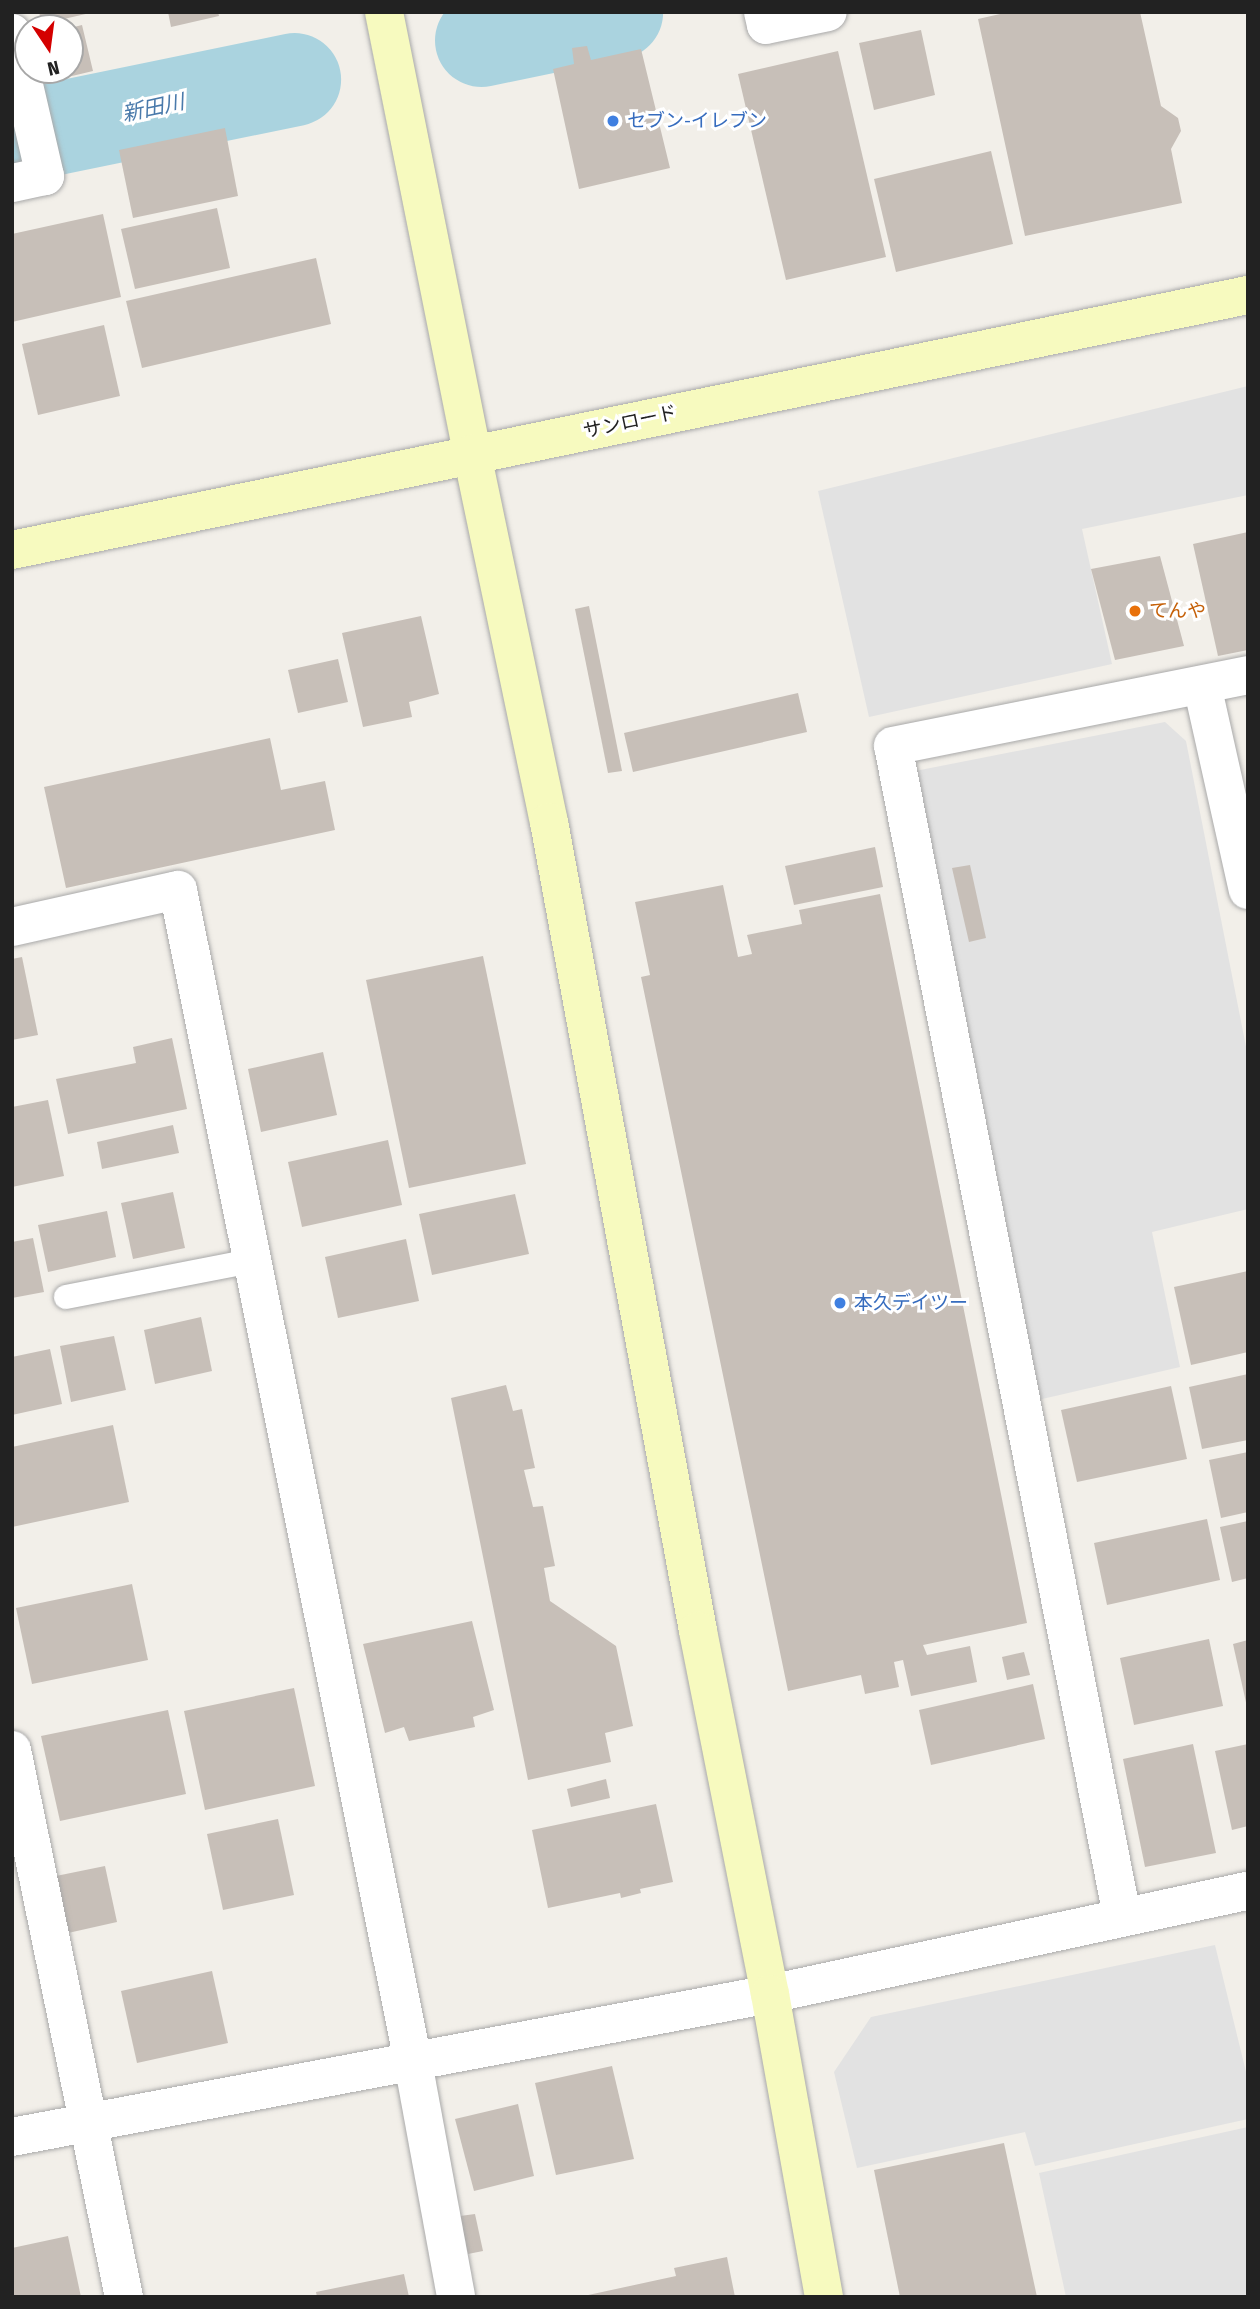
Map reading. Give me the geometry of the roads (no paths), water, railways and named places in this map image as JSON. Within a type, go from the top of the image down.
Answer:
[{"type":"street","points":[[384,12],[549,822],[698,1631],[770,1994],[824,2297]]},
{"type":"street","points":[[763,12],[766,25],[828,12]]},
{"type":"street","points":[[12,33],[27,117],[45,176],[12,183]]},
{"type":"street","name":"サンロード","points":[[12,550],[1248,295]]},
{"type":"street","points":[[1122,1916],[893,746],[1248,675]]},
{"type":"street","points":[[1202,685],[1247,877]]},
{"type":"street","points":[[12,927],[178,890],[413,2062],[456,2297]]},
{"type":"street","points":[[12,1750],[91,2122],[124,2297]]},
{"type":"street","points":[[12,2137],[770,1994],[1122,1916],[1248,1891]]},
{"type":"lane","points":[[65,1297],[252,1261]]},
{"type":"waterway","name":"新田川","points":[[481,40],[616,12]]},
{"type":"waterway","name":"新田川","points":[[12,137],[294,79]]},
{"type":"place","name":"セブン-イレブン","points":[[613,121]]},
{"type":"place","name":"てんや","points":[[1135,611]]},
{"type":"place","name":"本久デイツー","points":[[840,1303]]}]
